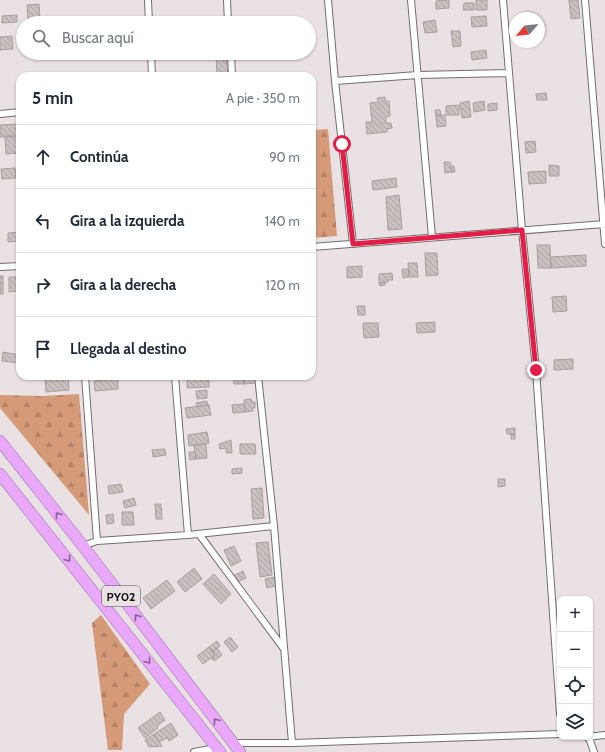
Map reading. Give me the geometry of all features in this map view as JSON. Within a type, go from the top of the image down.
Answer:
[{"type":"highway","name":"PY02","points":[[0,441],[83,546],[240,752]]},
{"type":"highway","name":"PY02","points":[[0,474],[218,750]]},
{"type":"street","points":[[148,0],[149,16]]},
{"type":"street","points":[[227,0],[228,16]]},
{"type":"street","points":[[328,0],[334,81],[353,244]]},
{"type":"street","points":[[411,0],[432,237]]},
{"type":"street","points":[[502,0],[536,370],[559,704]]},
{"type":"street","points":[[585,0],[605,244]]},
{"type":"street","points":[[151,60],[152,72]]},
{"type":"street","points":[[231,60],[232,72]]},
{"type":"street","points":[[334,81],[418,75],[508,73]]},
{"type":"street","points":[[0,114],[16,112]]},
{"type":"street","points":[[316,246],[604,224]]},
{"type":"street","points":[[0,267],[16,266]]},
{"type":"street","points":[[85,380],[97,541]]},
{"type":"street","points":[[175,380],[188,535]]},
{"type":"street","points":[[258,380],[274,526],[292,743]]},
{"type":"street","points":[[83,546],[97,541],[188,535],[274,526]]},
{"type":"street","points":[[199,534],[284,649]]},
{"type":"street","points":[[233,742],[292,743],[557,734]]},
{"type":"street","points":[[593,736],[605,735]]},
{"type":"street","points":[[589,740],[594,752]]},
{"type":"street","points":[[194,752],[218,750]]},
{"type":"green space","points":[[328,129],[337,236],[316,238],[316,130]]},
{"type":"green space","points":[[79,394],[89,515],[0,408],[0,395],[42,396]]},
{"type":"green space","points":[[101,615],[150,684],[124,714],[122,750],[108,750],[92,623]]},
{"type":"building","points":[[449,0],[449,8],[436,9],[436,1]]},
{"type":"building","points":[[476,0],[487,0],[487,10],[476,10]]},
{"type":"building","points":[[569,0],[578,0],[580,18],[571,19]]},
{"type":"building","points":[[464,3],[474,3],[474,10],[463,10]]},
{"type":"building","points":[[39,4],[40,16],[28,16],[27,5]]},
{"type":"building","points":[[17,15],[16,22],[2,23],[2,16]]},
{"type":"building","points":[[486,16],[487,26],[472,27],[471,17]]},
{"type":"building","points":[[435,20],[437,32],[425,33],[423,22]]},
{"type":"building","points":[[451,31],[460,31],[461,46],[453,47]]},
{"type":"building","points":[[12,36],[13,49],[0,50],[0,37]]},
{"type":"building","points":[[486,50],[487,58],[472,60],[471,52]]},
{"type":"building","points":[[216,60],[227,60],[228,72],[217,72]]},
{"type":"building","points":[[546,93],[547,100],[537,100],[536,94]]},
{"type":"building","points":[[385,97],[385,101],[389,101],[390,116],[386,117],[386,123],[391,123],[392,128],[387,129],[387,132],[367,134],[366,122],[372,122],[370,103],[378,102],[377,98]]},
{"type":"building","points":[[469,101],[471,117],[462,118],[460,103]]},
{"type":"building","points":[[484,101],[485,110],[474,112],[473,103]]},
{"type":"building","points":[[497,103],[497,110],[488,111],[488,104]]},
{"type":"building","points":[[459,105],[459,115],[446,115],[446,106]]},
{"type":"building","points":[[435,110],[440,110],[441,115],[436,116]]},
{"type":"building","points":[[445,115],[446,126],[437,127],[436,116]]},
{"type":"building","points":[[16,124],[16,136],[0,137],[0,125]]},
{"type":"building","points":[[5,136],[16,136],[16,153],[6,154]]},
{"type":"building","points":[[535,141],[536,152],[526,153],[525,142]]},
{"type":"building","points":[[444,162],[450,162],[452,172],[445,173]]},
{"type":"building","points":[[549,165],[559,166],[559,176],[549,176]]},
{"type":"building","points":[[451,166],[454,166],[455,172],[452,172]]},
{"type":"building","points":[[15,168],[16,178],[2,179],[1,169]]},
{"type":"building","points":[[546,171],[546,183],[529,184],[528,172]]},
{"type":"building","points":[[396,178],[397,187],[373,190],[372,181]]},
{"type":"building","points":[[399,195],[402,229],[388,230],[386,197]]},
{"type":"building","points":[[16,232],[16,241],[8,242],[8,233]]},
{"type":"building","points":[[537,245],[550,245],[551,268],[538,268]]},
{"type":"building","points":[[425,253],[437,253],[438,275],[426,276]]},
{"type":"building","points":[[586,255],[586,266],[551,268],[550,257]]},
{"type":"building","points":[[408,263],[417,263],[418,277],[409,277]]},
{"type":"building","points":[[362,266],[362,277],[347,278],[347,267]]},
{"type":"building","points":[[402,269],[409,269],[409,277],[403,278]]},
{"type":"building","points":[[392,273],[393,280],[379,283],[379,274]]},
{"type":"building","points":[[0,276],[3,276],[3,294],[0,294]]},
{"type":"building","points":[[9,277],[16,277],[16,291],[9,292]]},
{"type":"building","points":[[385,282],[385,285],[380,286],[379,283]]},
{"type":"building","points":[[566,296],[567,311],[553,312],[552,297]]},
{"type":"building","points":[[357,306],[365,306],[365,315],[358,315]]},
{"type":"building","points":[[435,322],[435,332],[417,333],[416,323]]},
{"type":"building","points":[[363,323],[378,323],[379,337],[364,338]]},
{"type":"building","points":[[3,352],[16,354],[16,363],[2,361]]},
{"type":"building","points":[[573,359],[573,369],[554,370],[554,360]]},
{"type":"building","points":[[45,380],[68,380],[69,390],[46,392]]},
{"type":"building","points":[[118,380],[118,389],[95,391],[94,381]]},
{"type":"building","points":[[187,380],[209,380],[209,387],[187,388]]},
{"type":"building","points":[[234,380],[244,380],[244,384],[234,384]]},
{"type":"building","points":[[244,380],[256,380],[256,383],[244,384]]},
{"type":"building","points":[[207,390],[207,398],[197,399],[196,391]]},
{"type":"building","points":[[251,399],[252,402],[255,402],[255,408],[252,408],[253,411],[245,412],[244,400]]},
{"type":"building","points":[[207,401],[208,405],[197,407],[196,403]]},
{"type":"building","points":[[244,404],[245,412],[233,413],[232,405]]},
{"type":"building","points":[[209,405],[211,415],[187,418],[185,408]]},
{"type":"building","points":[[515,428],[515,434],[507,434],[506,429]]},
{"type":"building","points":[[207,432],[209,443],[189,446],[188,435]]},
{"type":"building","points":[[511,434],[515,434],[515,439],[511,439]]},
{"type":"building","points":[[231,440],[232,453],[226,453],[226,448],[220,449],[219,444]]},
{"type":"building","points":[[206,444],[207,458],[196,459],[194,445]]},
{"type":"building","points":[[240,444],[255,444],[256,454],[240,454]]},
{"type":"building","points":[[165,449],[166,455],[153,457],[152,450]]},
{"type":"building","points":[[189,452],[195,452],[196,459],[190,460]]},
{"type":"building","points":[[242,468],[242,473],[232,474],[232,469]]},
{"type":"building","points":[[498,479],[505,479],[505,486],[498,487]]},
{"type":"building","points":[[121,484],[123,492],[109,494],[108,486]]},
{"type":"building","points":[[262,488],[264,518],[253,519],[251,489]]},
{"type":"building","points":[[134,498],[136,505],[125,508],[123,501]]},
{"type":"building","points":[[155,504],[161,504],[162,519],[156,519]]},
{"type":"building","points":[[122,512],[133,512],[134,525],[122,525]]},
{"type":"building","points":[[113,514],[114,523],[107,524],[106,515]]},
{"type":"building","points":[[268,542],[272,575],[260,577],[256,543]]},
{"type":"building","points":[[234,546],[241,561],[231,566],[224,550]]},
{"type":"building","points":[[194,568],[202,579],[185,592],[177,582]]},
{"type":"building","points":[[243,571],[246,578],[236,583],[233,576]]},
{"type":"building","points":[[214,574],[231,594],[221,604],[203,584]]},
{"type":"building","points":[[274,577],[276,586],[267,588],[265,579]]},
{"type":"building","points":[[167,580],[175,591],[151,609],[143,598]]},
{"type":"building","points":[[230,637],[238,647],[232,652],[224,642]]},
{"type":"building","points":[[217,641],[220,646],[212,652],[209,647]]},
{"type":"building","points":[[209,647],[215,655],[203,664],[197,656]]},
{"type":"building","points":[[217,648],[222,655],[214,661],[211,658],[215,655],[212,652]]},
{"type":"building","points":[[160,712],[165,720],[157,726],[158,728],[145,738],[138,728]]},
{"type":"building","points":[[171,723],[178,735],[169,741],[167,738],[159,742],[154,734]]},
{"type":"building","points":[[154,734],[162,746],[149,747],[145,740]]},
{"type":"route","points":[[342,144],[353,244],[522,230],[536,370]]}]
